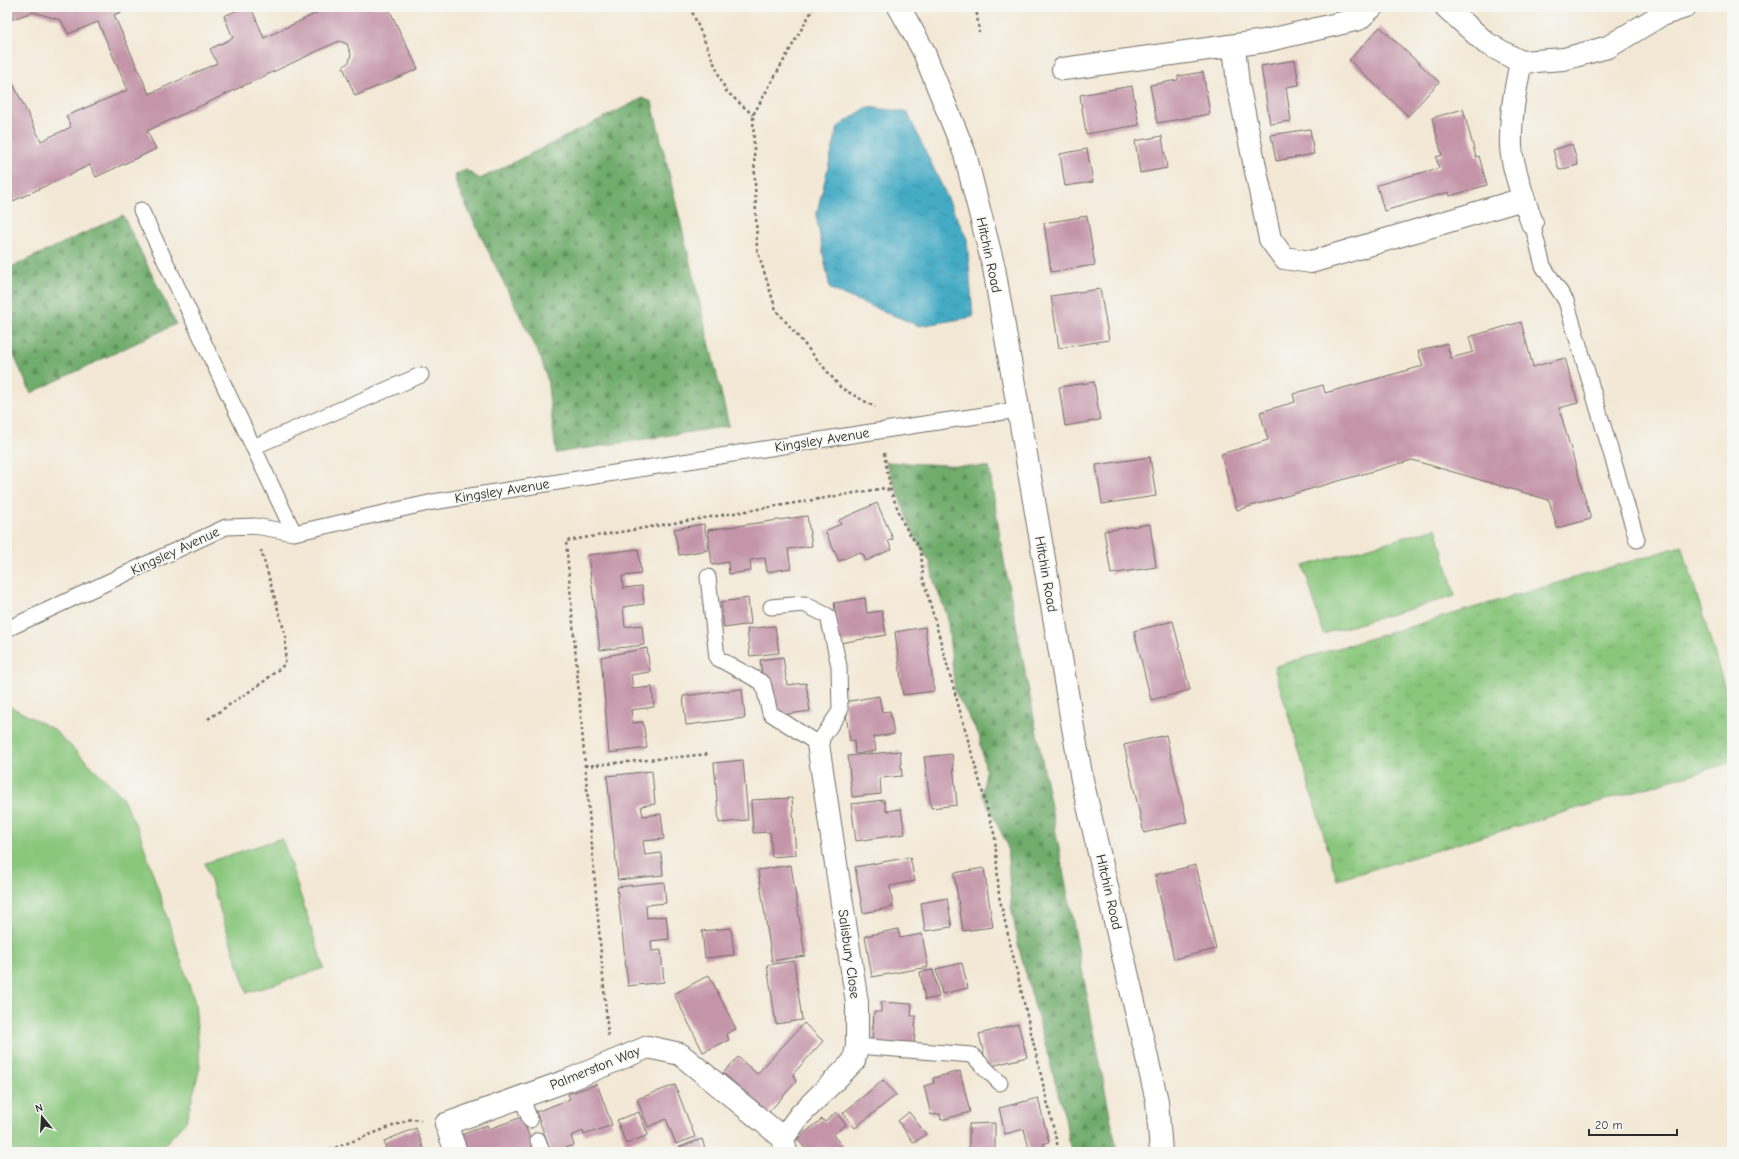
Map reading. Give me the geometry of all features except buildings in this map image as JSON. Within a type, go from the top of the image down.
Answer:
[{"type":"street","name":"Hitchin Road","points":[[899,7],[923,50],[965,154],[994,268],[1017,410],[1082,780],[1157,1100],[1162,1152]]},
{"type":"street","points":[[1063,69],[1265,41],[1359,19],[1372,7]]},
{"type":"street","points":[[1446,7],[1486,44],[1521,62],[1564,59],[1608,47],[1661,15],[1685,7]]},
{"type":"street","points":[[1234,46],[1238,84],[1270,239],[1284,258],[1311,262],[1523,198]]},
{"type":"street","points":[[1521,62],[1513,100],[1511,147],[1523,198],[1532,223]]},
{"type":"street","name":"Salisbury Close","points":[[785,1145],[800,1115],[854,1061],[857,1046],[856,1003],[818,744]]},
{"type":"street","name":"Palmerston Way","points":[[446,1124],[522,1098],[648,1047],[680,1054],[785,1145]]},
{"type":"street","points":[[446,1124],[456,1152]]},
{"type":"lane","points":[[140,210],[294,533]]},
{"type":"lane","points":[[1532,223],[1543,266],[1566,301],[1637,540]]},
{"type":"lane","points":[[253,447],[421,375]]},
{"type":"lane","name":"Kingsley Avenue","points":[[7,630],[226,528],[255,526],[294,533],[433,502],[1017,410]]},
{"type":"lane","points":[[708,576],[716,658],[763,683],[770,713],[818,744],[840,711],[839,666],[828,616],[804,604],[771,607]]},
{"type":"lane","points":[[857,1046],[972,1055],[1000,1083]]},
{"type":"lane","points":[[522,1098],[530,1120]]},
{"type":"path","points":[[690,7],[726,92],[753,116]]},
{"type":"path","points":[[814,7],[753,116],[757,249],[776,310],[841,388],[874,407],[891,492],[904,525],[921,551],[923,578],[995,837],[999,896],[1059,1152]]},
{"type":"path","points":[[976,7],[979,32]]},
{"type":"path","points":[[620,1059],[609,1042],[566,541],[885,488],[891,492]]},
{"type":"path","points":[[208,719],[262,683],[285,664],[286,636],[255,526]]},
{"type":"path","points":[[585,766],[709,754]]},
{"type":"path","points":[[324,1152],[411,1119],[446,1124]]},
{"type":"green space","points":[[643,98],[652,102],[729,426],[556,453],[547,378],[541,359],[458,189],[454,175],[466,170],[480,179]]},
{"type":"green space","points":[[123,215],[176,324],[31,393],[7,341],[7,269]]},
{"type":"green space","points":[[886,462],[989,467],[1004,561],[1117,1152],[1071,1152],[1065,1118],[1018,945],[1011,905],[1007,844],[982,794],[986,772],[979,735],[955,692],[947,615],[934,582],[930,562],[914,536]]},
{"type":"green space","points":[[1436,528],[1455,596],[1323,634],[1304,566]]},
{"type":"green space","points":[[1682,546],[1732,712],[1732,762],[1337,880],[1274,667]]},
{"type":"green space","points":[[7,705],[53,729],[121,795],[140,834],[195,1003],[200,1067],[186,1122],[162,1147],[152,1152],[7,1152]]},
{"type":"green space","points":[[282,838],[324,968],[247,993],[205,863]]},
{"type":"water","points":[[867,107],[907,112],[967,239],[973,317],[919,326],[830,289],[816,216],[838,127]]}]
